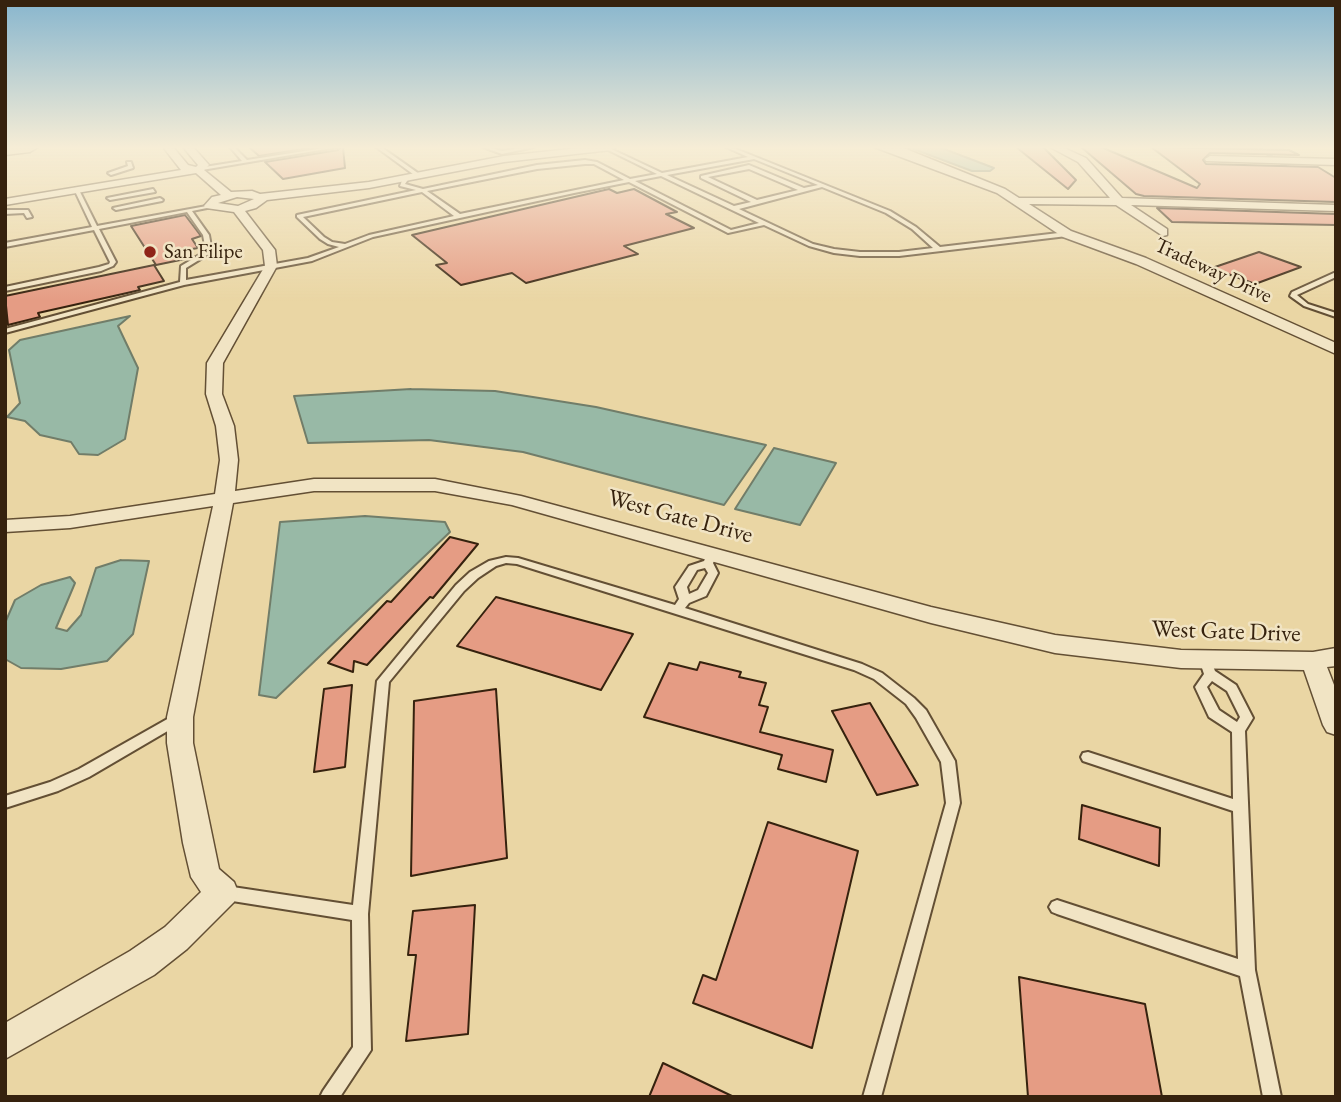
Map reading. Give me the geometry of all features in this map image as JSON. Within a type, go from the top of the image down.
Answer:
[{"type":"street","points":[[5,202],[26,198]]},
{"type":"street","points":[[218,198],[210,206],[225,210],[257,204],[260,198]]},
{"type":"street","name":"Tradeway Drive","points":[[1015,198],[1068,234],[1141,261],[1336,349]]},
{"type":"street","points":[[1116,198],[1163,232]]},
{"type":"street","points":[[1260,198],[1269,206]]},
{"type":"street","points":[[1020,201],[1118,201],[1336,208]]},
{"type":"street","points":[[5,1042],[142,963],[176,938],[223,892],[206,877],[180,743],[180,718],[224,498],[228,451],[225,426],[214,394],[215,363],[270,269],[269,250],[238,209]]},
{"type":"street","name":"West Gate Drive","points":[[5,526],[71,522],[314,485],[435,485],[514,499],[711,558],[1055,644],[1207,667],[1324,659]]},
{"type":"street","points":[[1324,659],[1336,725]]},
{"type":"lane","points":[[5,289],[111,265],[113,262],[80,198]]},
{"type":"lane","points":[[113,203],[142,198]]},
{"type":"lane","points":[[345,246],[321,238],[299,216],[382,198]]},
{"type":"lane","points":[[434,198],[460,217]]},
{"type":"lane","points":[[5,331],[183,283],[310,260],[371,236],[545,198]]},
{"type":"lane","points":[[665,198],[730,232],[764,223]]},
{"type":"lane","points":[[714,198],[811,244],[834,251],[860,254],[899,254],[1068,234]]},
{"type":"lane","points":[[748,198],[756,202]]},
{"type":"lane","points":[[734,208],[770,198]]},
{"type":"lane","points":[[856,198],[888,212],[914,228],[939,249]]},
{"type":"lane","points":[[5,244],[210,206]]},
{"type":"lane","points":[[183,283],[183,267],[209,252],[206,235],[188,210]]},
{"type":"lane","points":[[5,212],[26,211],[29,218]]},
{"type":"lane","points":[[1336,274],[1294,293],[1293,296],[1306,305],[1336,315]]},
{"type":"lane","points":[[711,558],[713,573],[702,593],[681,605],[681,587],[693,568],[711,558]]},
{"type":"lane","points":[[330,1097],[362,1050],[360,914],[383,681],[460,588],[493,563],[506,560],[681,605],[858,667],[878,676],[921,714],[948,761],[953,803],[872,1097]]},
{"type":"lane","points":[[1238,730],[1214,713],[1205,696],[1201,687],[1207,667],[1232,688],[1247,718],[1238,730],[1247,970],[1272,1097]]},
{"type":"lane","points":[[5,802],[53,787],[84,773],[180,718]]},
{"type":"lane","points":[[1088,757],[1240,807]]},
{"type":"lane","points":[[223,892],[360,914]]},
{"type":"lane","points":[[1057,906],[1247,970]]},
{"type":"shaded area","points":[[130,316],[118,326],[138,368],[125,439],[98,455],[79,454],[71,442],[40,435],[25,421],[7,417],[20,403],[9,350],[20,340]]},
{"type":"shaded area","points":[[411,389],[495,391],[596,407],[766,445],[724,505],[523,452],[429,440],[308,443],[294,396]]},
{"type":"shaded area","points":[[774,448],[836,463],[800,525],[735,509]]},
{"type":"shaded area","points":[[365,516],[445,522],[450,532],[276,698],[259,695],[280,522]]},
{"type":"shaded area","points":[[121,560],[149,561],[133,634],[107,661],[61,669],[21,668],[5,659],[5,623],[15,600],[41,585],[70,577],[75,583],[56,628],[67,631],[81,615],[96,568]]},
{"type":"building","points":[[569,198],[652,198],[677,212],[666,214],[694,228],[624,246],[638,254],[526,283],[512,273],[461,285],[436,265],[447,263],[412,235]]},
{"type":"building","points":[[1222,198],[1336,198],[1336,202]]},
{"type":"building","points":[[1157,208],[1336,214],[1336,225],[1172,222]]},
{"type":"building","points":[[185,215],[201,236],[192,239],[198,248],[186,250],[190,258],[156,265],[131,226]]},
{"type":"building","points":[[1259,252],[1301,267],[1255,284],[1212,268]]},
{"type":"building","points":[[154,265],[164,281],[138,287],[140,290],[38,313],[40,317],[8,325],[5,296]]},
{"type":"building","points":[[450,537],[478,544],[433,598],[430,597],[367,665],[354,661],[353,672],[328,663],[387,601],[391,602]]},
{"type":"building","points":[[496,597],[633,634],[601,690],[457,646]]},
{"type":"building","points":[[700,662],[741,672],[739,677],[766,683],[759,705],[768,707],[760,732],[833,750],[826,782],[778,769],[782,755],[644,717],[669,663],[697,670]]},
{"type":"building","points":[[352,685],[345,767],[314,772],[324,689]]},
{"type":"building","points":[[496,689],[507,858],[411,876],[414,701]]},
{"type":"building","points":[[870,703],[918,785],[877,795],[832,711]]},
{"type":"building","points":[[1082,805],[1160,828],[1159,866],[1079,839]]},
{"type":"building","points":[[768,822],[858,851],[812,1048],[693,1003],[703,975],[716,980]]},
{"type":"building","points":[[475,905],[468,1034],[406,1041],[416,955],[408,955],[413,911]]},
{"type":"building","points":[[1019,977],[1145,1004],[1162,1097],[1028,1097]]},
{"type":"building","points":[[663,1063],[734,1097],[649,1097]]},
{"type":"place","name":"San Filipe","points":[[150,252]]}]
